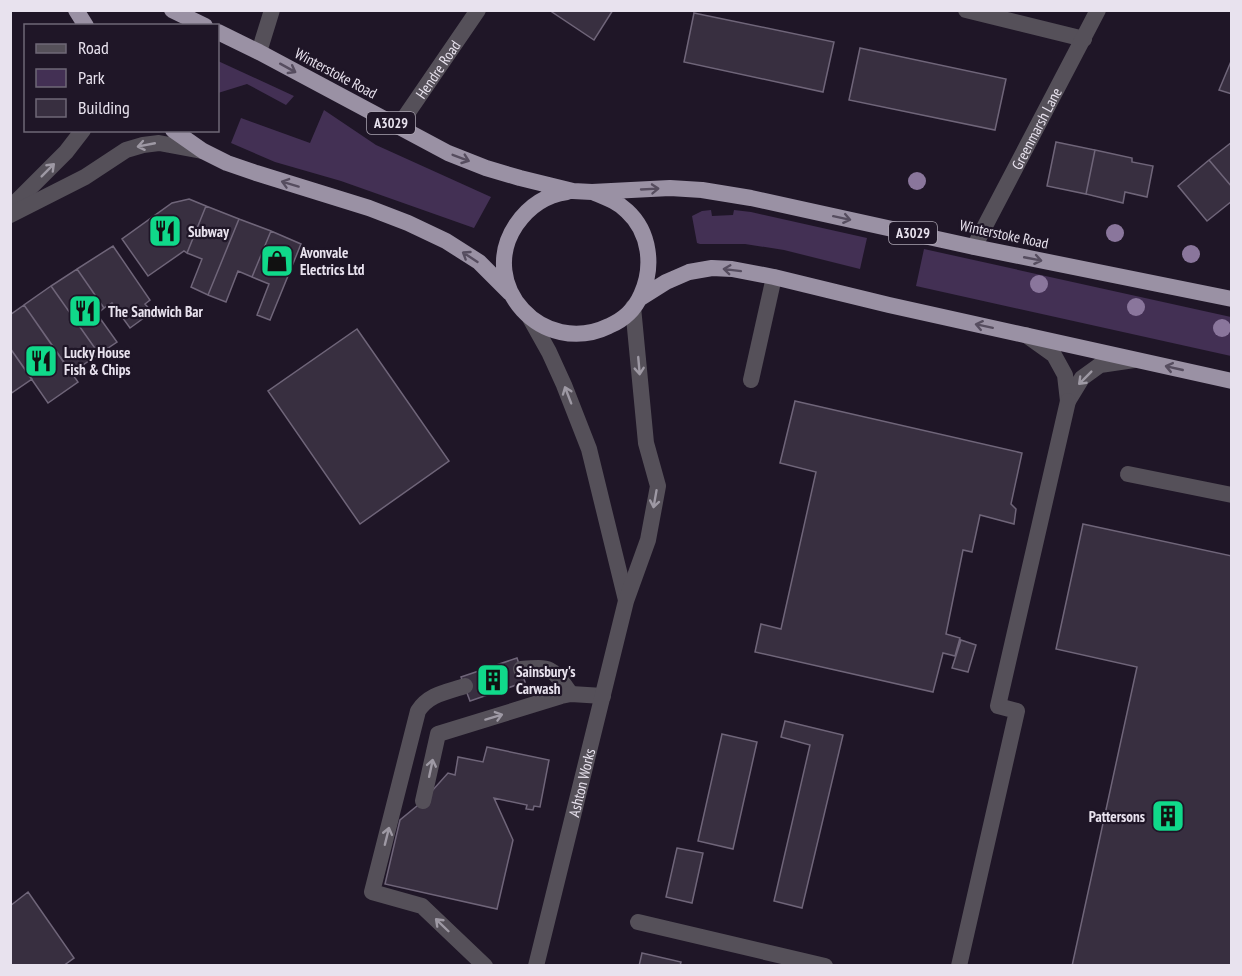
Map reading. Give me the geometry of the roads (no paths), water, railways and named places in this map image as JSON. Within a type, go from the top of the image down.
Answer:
[{"type":"highway","points":[[76,10],[85,24]]},
{"type":"highway","points":[[172,10],[200,24]]},
{"type":"highway","points":[[177,24],[182,22],[193,24]]},
{"type":"highway","name":"Winterstoke Road","points":[[219,32],[260,52],[448,153],[486,168],[573,191]]},
{"type":"highway","name":"Winterstoke Road","points":[[176,132],[203,151],[227,163],[369,208],[446,241],[479,262],[513,296]]},
{"type":"highway","name":"Winterstoke Road","points":[[592,192],[611,199],[627,211],[637,223],[644,236],[649,270],[636,303],[624,317],[600,331],[570,335],[542,326],[520,308],[506,276],[505,254],[511,233],[523,214],[546,197],[573,191],[670,188],[702,190],[762,200],[974,247],[1232,299]]},
{"type":"highway","name":"Winterstoke Road","points":[[636,303],[666,282],[689,272],[712,268],[732,269],[1232,381]]},
{"type":"street","points":[[260,52],[272,10]]},
{"type":"street","name":"Hendre Road","points":[[398,127],[478,10]]},
{"type":"street","points":[[966,10],[1084,39]]},
{"type":"street","name":"Greenmarsh Lane","points":[[974,247],[1098,10]]},
{"type":"street","points":[[10,208],[66,152],[81,132]]},
{"type":"street","points":[[10,214],[85,177],[126,150],[135,147],[159,143],[203,151]]},
{"type":"street","points":[[751,380],[774,277]]},
{"type":"street","name":"Ashton Works","points":[[536,966],[626,601],[648,540],[658,486],[646,442],[636,303]]},
{"type":"street","name":"Ashton Works","points":[[530,318],[564,385],[589,449],[626,601]]},
{"type":"street","points":[[1025,335],[1054,355],[1065,375],[1068,401]]},
{"type":"street","points":[[958,966],[1017,711],[998,706],[1068,401],[1082,378],[1100,365],[1138,360]]},
{"type":"street","points":[[1128,474],[1232,495]]},
{"type":"street","points":[[521,669],[545,667],[557,675],[571,694]]},
{"type":"street","points":[[465,686],[430,697],[418,711],[372,892],[403,894],[422,906],[485,966]]},
{"type":"street","points":[[423,801],[438,734],[561,696],[571,694],[603,696]]},
{"type":"street","points":[[638,922],[825,966]]},
{"type":"place","name":"Subway","points":[[165,231]]},
{"type":"place","name":"Avonvale Electrics Ltd","points":[[277,261]]},
{"type":"place","name":"The Sandwich Bar","points":[[85,311]]},
{"type":"place","name":"Lucky House Fish & Chips","points":[[41,361]]},
{"type":"place","name":"Sainsbury's Carwash","points":[[493,680]]},
{"type":"place","name":"Pattersons","points":[[1168,816]]}]
